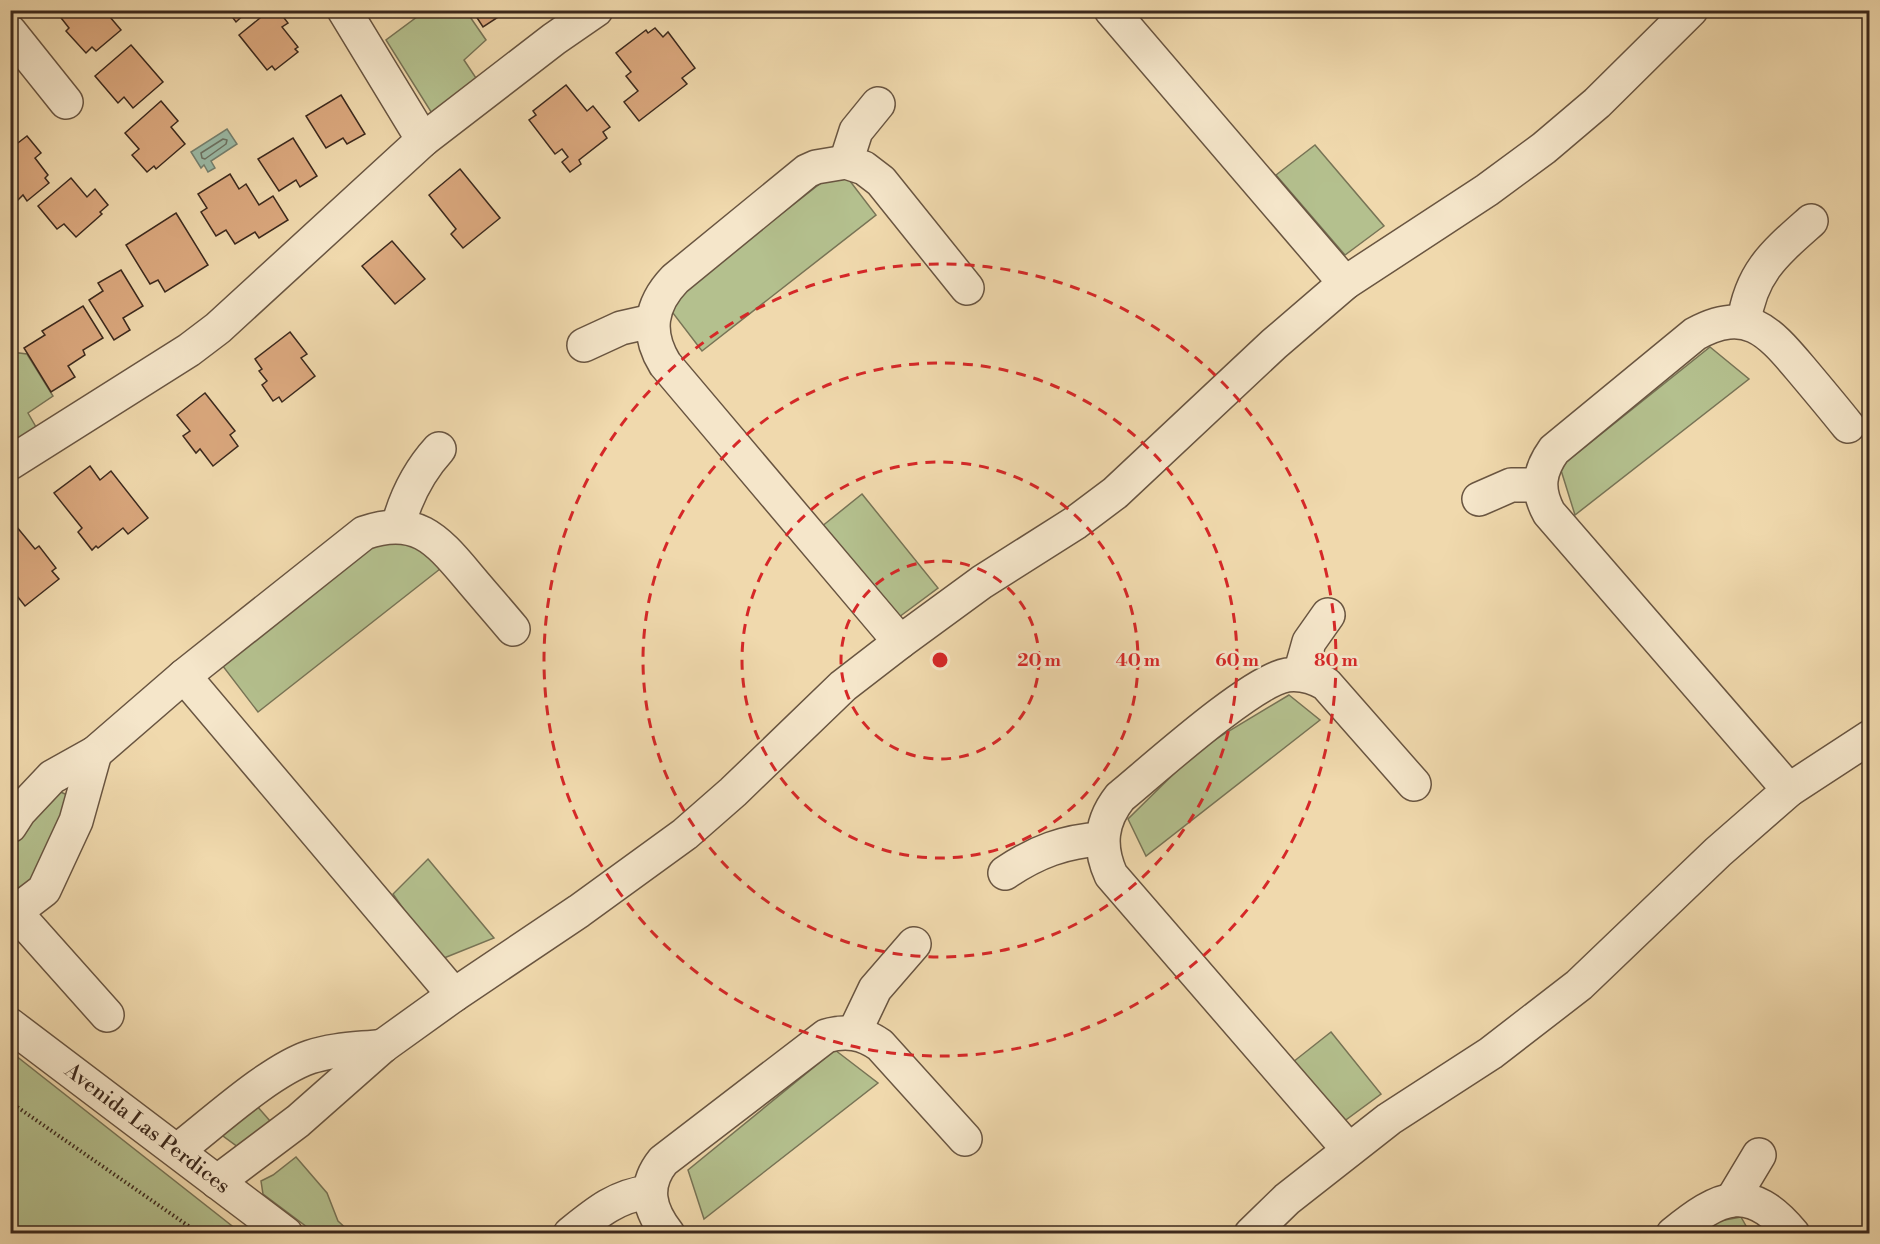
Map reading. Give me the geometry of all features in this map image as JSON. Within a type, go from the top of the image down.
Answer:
[{"type":"street","points":[[344,10],[423,140]]},
{"type":"street","points":[[10,463],[189,350],[218,328],[423,140],[554,39],[596,10]]},
{"type":"street","points":[[1111,10],[1345,283]]},
{"type":"street","points":[[217,1182],[298,1121],[383,1046],[579,911],[685,834],[733,792],[843,686],[900,642],[982,582],[1115,494],[1274,344],[1345,283],[1487,190],[1544,148],[1597,103],[1691,10]]},
{"type":"street","points":[[10,32],[66,102]]},
{"type":"street","points":[[846,162],[856,131],[878,104]]},
{"type":"street","points":[[900,642],[665,364],[652,337],[652,321],[656,305],[664,291],[675,279],[807,171],[825,163],[846,162],[864,168],[881,181],[967,288]]},
{"type":"street","points":[[1744,322],[1747,298],[1763,266],[1811,221]]},
{"type":"street","points":[[584,345],[621,328],[652,321]]},
{"type":"street","points":[[1789,790],[1549,513],[1542,500],[1539,485],[1541,471],[1554,450],[1695,334],[1720,323],[1744,322],[1755,325],[1776,339],[1848,426]]},
{"type":"street","points":[[398,526],[412,485],[424,466],[439,449]]},
{"type":"street","points":[[1479,499],[1511,485],[1539,485]]},
{"type":"street","points":[[10,826],[19,812],[52,777],[95,753],[184,676],[350,543],[373,530],[398,526],[411,528],[436,540],[513,629]]},
{"type":"street","points":[[1300,674],[1310,642],[1328,615]]},
{"type":"street","points":[[1349,1150],[1122,888],[1106,863],[1102,839],[1110,809],[1120,797],[1257,687],[1286,675],[1300,674],[1314,677],[1326,684],[1340,696],[1414,784]]},
{"type":"street","points":[[184,676],[454,995]]},
{"type":"street","points":[[1251,1233],[1287,1199],[1389,1119],[1491,1053],[1579,986],[1718,852],[1789,790],[1869,736]]},
{"type":"street","points":[[95,753],[76,821],[44,890],[13,914],[107,1015]]},
{"type":"street","points":[[1005,873],[1023,861],[1052,848],[1102,839]]},
{"type":"street","points":[[854,1033],[874,989],[914,944]]},
{"type":"street","name":"Avenida Las Perdices","points":[[10,1024],[286,1233]]},
{"type":"street","points":[[668,1233],[654,1215],[649,1192],[656,1170],[663,1161],[814,1042],[838,1033],[854,1033],[871,1038],[880,1045],[965,1139]]},
{"type":"street","points":[[178,1150],[263,1083],[308,1057],[333,1050],[383,1046]]},
{"type":"street","points":[[1732,1200],[1759,1155]]},
{"type":"street","points":[[570,1233],[609,1203],[630,1195],[649,1192]]},
{"type":"street","points":[[1673,1233],[1712,1205],[1732,1200],[1760,1204],[1772,1211],[1793,1233]]},
{"type":"path","points":[[10,1102],[200,1233]]},
{"type":"green space","points":[[425,11],[466,11],[486,40],[464,60],[480,84],[433,115],[386,40]]},
{"type":"green space","points":[[1315,145],[1384,226],[1345,255],[1276,175]]},
{"type":"green space","points":[[840,168],[876,215],[702,351],[666,304]]},
{"type":"green space","points":[[1710,347],[1749,379],[1575,515],[1560,467]]},
{"type":"green space","points":[[11,352],[27,354],[53,396],[28,413],[36,427],[11,445]]},
{"type":"green space","points":[[862,494],[938,588],[895,620],[821,527]]},
{"type":"green space","points":[[400,541],[424,551],[440,569],[258,712],[222,665],[368,550],[378,544]]},
{"type":"green space","points":[[1289,695],[1320,720],[1146,856],[1128,819],[1199,749]]},
{"type":"green space","points":[[56,790],[72,797],[56,853],[11,907],[10,844]]},
{"type":"green space","points":[[428,859],[494,938],[439,960],[393,894]]},
{"type":"green space","points":[[1331,1032],[1381,1094],[1343,1122],[1293,1062]]},
{"type":"green space","points":[[835,1050],[878,1083],[704,1219],[688,1170]]},
{"type":"green space","points":[[11,1052],[241,1233],[11,1233]]},
{"type":"green space","points":[[249,1097],[270,1121],[238,1147],[219,1133]]},
{"type":"green space","points":[[296,1157],[327,1193],[338,1221],[351,1233],[315,1233],[263,1194],[261,1181],[273,1175]]},
{"type":"green space","points":[[1741,1217],[1750,1233],[1700,1234],[1714,1222]]},
{"type":"water","points":[[227,129],[237,144],[211,161],[215,168],[208,172],[204,165],[201,168],[191,152]]},
{"type":"building","points":[[62,10],[104,10],[121,30],[96,51],[92,47],[86,53],[66,31],[69,28],[58,14]]},
{"type":"building","points":[[227,10],[249,10],[236,22]]},
{"type":"building","points":[[270,10],[278,10],[288,23],[282,27],[298,47],[295,49],[298,52],[275,70],[272,66],[267,70],[239,35]]},
{"type":"building","points":[[472,10],[509,10],[483,27]]},
{"type":"building","points":[[655,28],[663,37],[668,32],[695,68],[682,78],[687,84],[639,121],[624,102],[638,91],[626,76],[631,72],[616,53],[646,30],[648,33]]},
{"type":"building","points":[[131,45],[163,82],[133,108],[124,97],[118,103],[95,76]]},
{"type":"building","points":[[566,85],[587,111],[593,106],[610,127],[603,132],[607,138],[579,160],[581,164],[570,172],[562,162],[568,157],[562,149],[555,154],[529,120],[536,115],[533,111]]},
{"type":"building","points":[[341,95],[365,134],[347,144],[343,138],[326,148],[306,116]]},
{"type":"building","points":[[161,101],[178,121],[171,127],[185,144],[156,169],[154,166],[147,172],[132,155],[139,149],[125,133]]},
{"type":"building","points":[[27,136],[41,153],[35,158],[48,175],[45,178],[49,183],[27,201],[23,195],[18,200],[10,191],[10,149]]},
{"type":"building","points":[[293,138],[317,176],[300,187],[296,180],[279,191],[258,159]]},
{"type":"building","points":[[460,169],[500,218],[463,248],[451,234],[456,229],[429,195]]},
{"type":"building","points":[[230,174],[239,189],[246,184],[259,205],[273,196],[288,220],[259,238],[255,232],[235,244],[226,230],[216,236],[201,212],[207,208],[198,194]]},
{"type":"building","points":[[71,178],[87,197],[95,189],[108,205],[100,212],[102,214],[76,237],[64,224],[57,229],[38,206]]},
{"type":"building","points":[[176,213],[208,265],[165,292],[158,280],[150,284],[126,245]]},
{"type":"building","points":[[392,241],[425,279],[395,304],[362,266]]},
{"type":"building","points":[[121,270],[143,306],[123,318],[130,330],[114,340],[89,300],[103,291],[98,283]]},
{"type":"building","points":[[83,306],[103,338],[83,350],[85,355],[68,366],[75,377],[51,392],[24,348],[45,335],[42,331]]},
{"type":"building","points":[[290,332],[307,354],[301,358],[315,376],[282,402],[279,397],[273,401],[262,385],[267,381],[259,371],[262,369],[255,359]]},
{"type":"building","points":[[205,393],[235,431],[230,435],[238,446],[213,466],[200,449],[196,453],[183,436],[190,431],[177,415]]},
{"type":"building","points":[[90,466],[100,480],[111,471],[148,518],[128,534],[123,528],[98,548],[96,546],[92,550],[78,532],[82,528],[54,493]]},
{"type":"building","points":[[16,526],[35,549],[39,546],[56,568],[52,571],[59,579],[25,606],[10,587],[10,530]]}]
